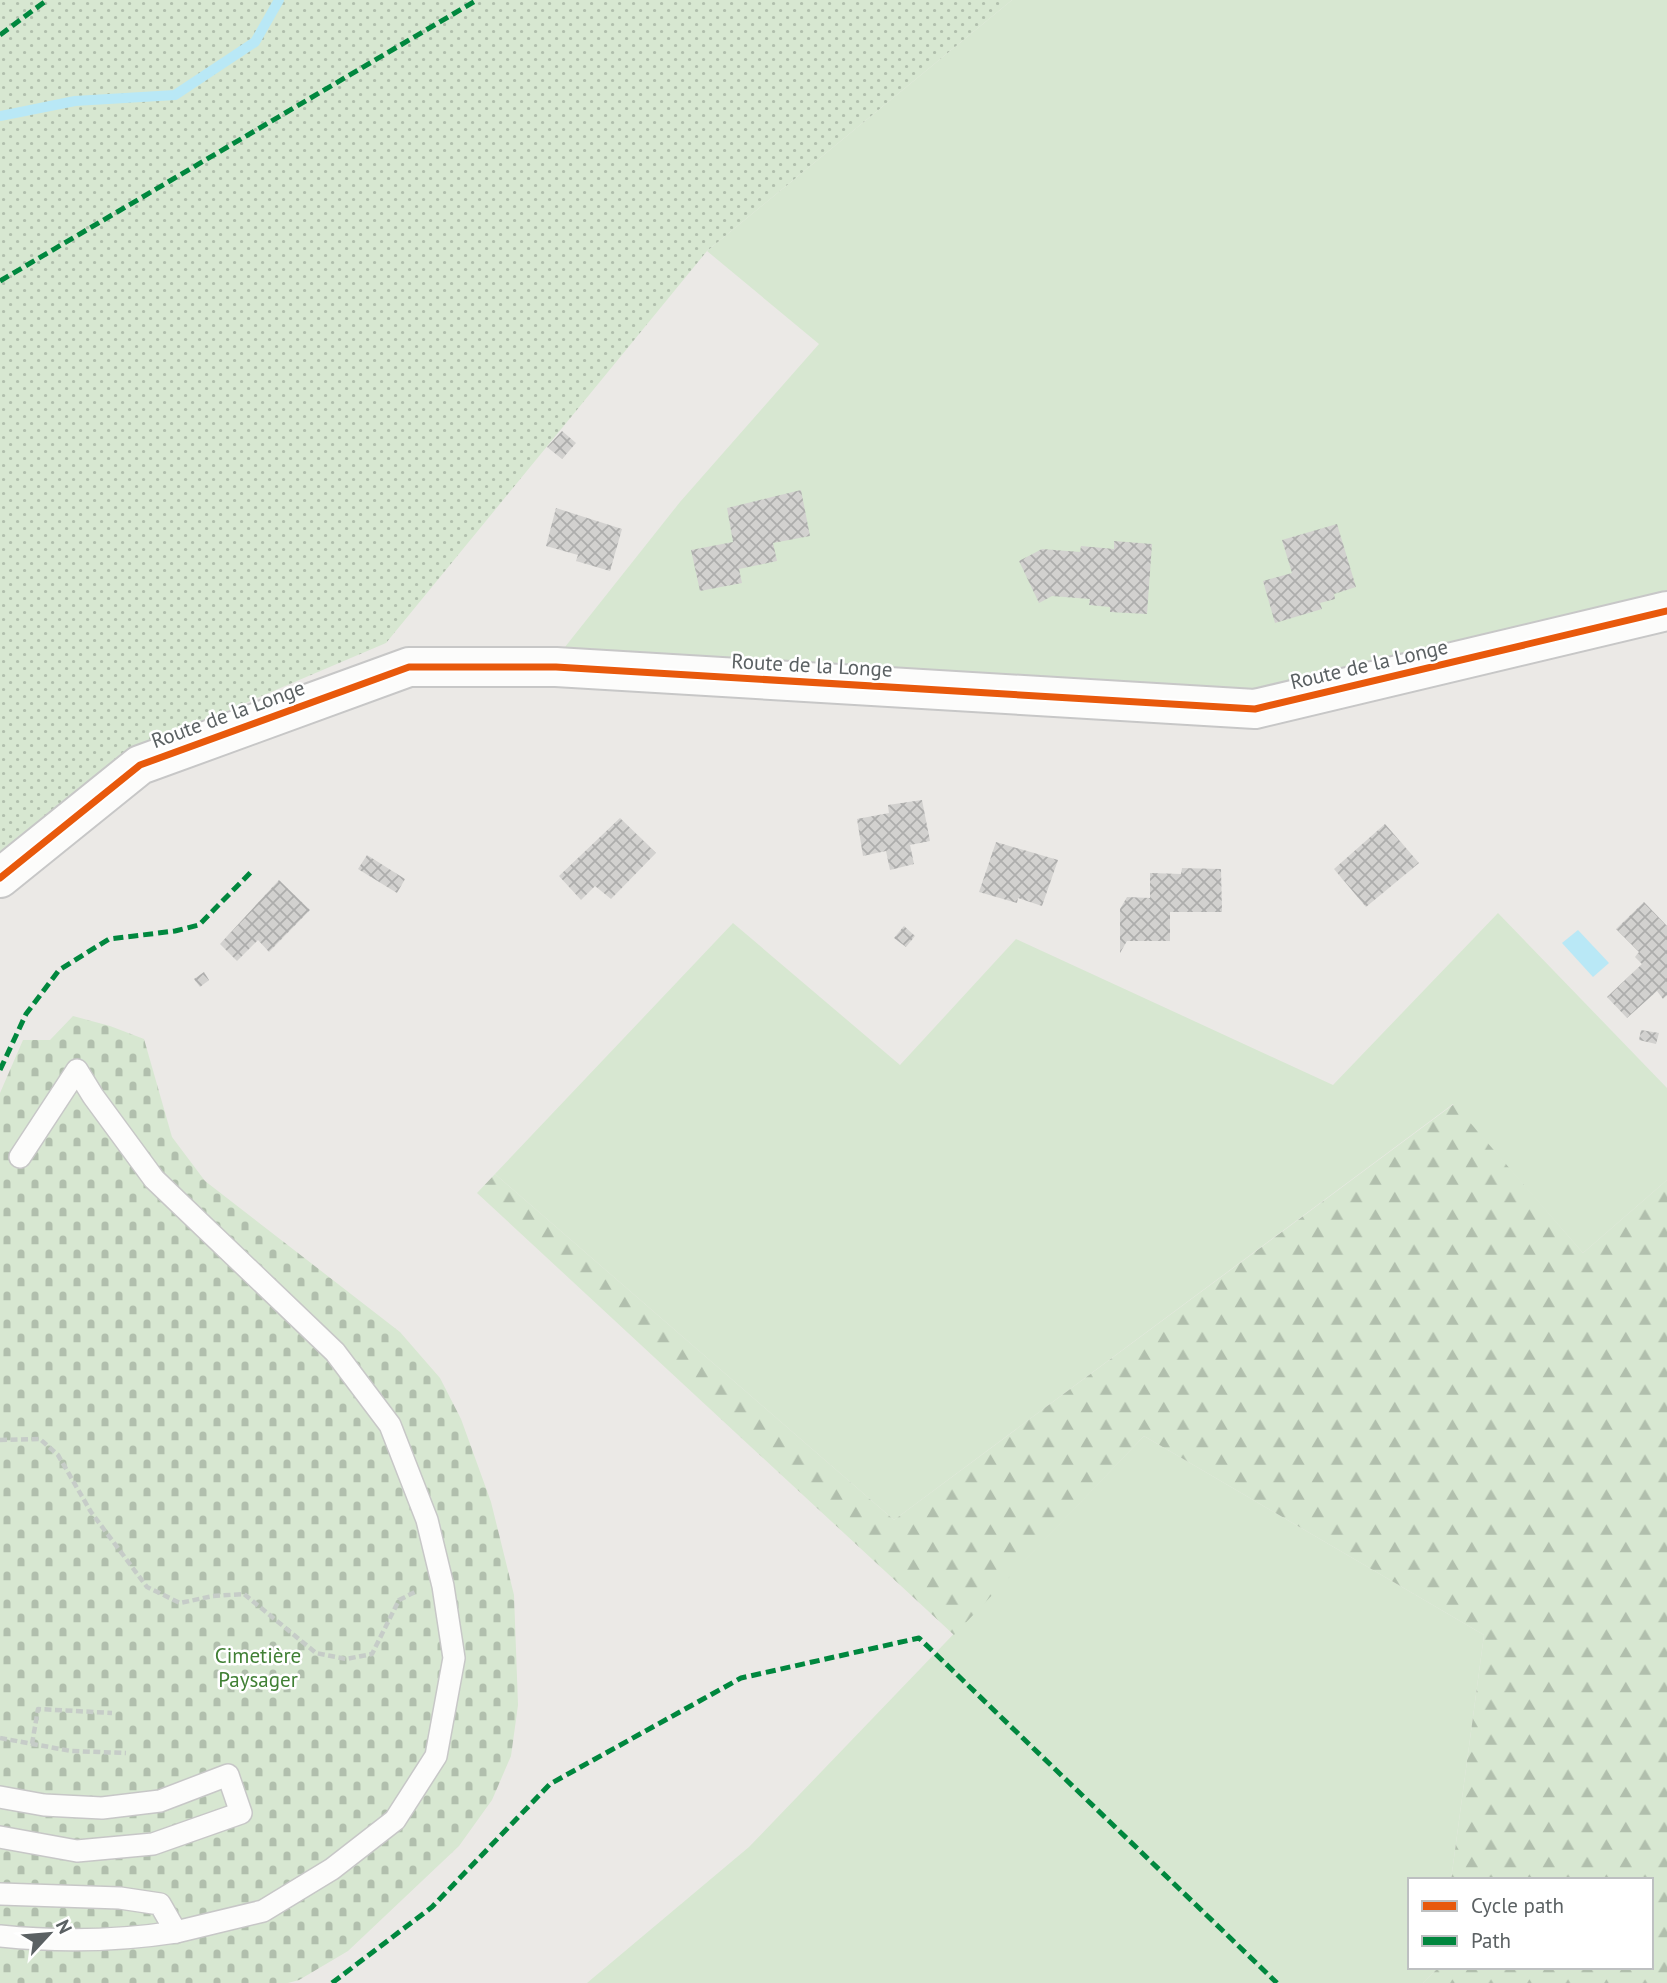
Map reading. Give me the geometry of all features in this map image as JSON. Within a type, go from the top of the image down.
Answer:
[{"type":"street","name":"Route de la Longe","points":[[0,878],[140,765],[409,667],[556,667],[1255,709],[1667,611]]},
{"type":"lane","points":[[0,1936],[36,1940],[144,1937],[176,1933],[263,1911],[332,1869],[395,1820],[436,1756],[454,1658],[443,1586],[427,1520],[390,1425],[335,1352],[154,1179],[77,1070],[20,1157]]},
{"type":"lane","points":[[0,1797],[44,1805],[102,1808],[159,1801],[228,1774],[241,1813],[153,1844],[77,1851],[0,1837]]},
{"type":"lane","points":[[0,1894],[120,1898],[160,1904],[176,1933]]},
{"type":"path","points":[[0,1440],[40,1439],[58,1455],[91,1512],[147,1587],[180,1603],[214,1596],[244,1594],[316,1653],[346,1660],[372,1654],[399,1600],[416,1591],[443,1586]]},
{"type":"path","points":[[32,1744],[37,1709],[112,1713]]},
{"type":"path","points":[[0,1738],[71,1751],[126,1753]]},
{"type":"green space","points":[[0,0],[1012,0],[707,251],[386,643],[128,753],[0,867]]},
{"type":"green space","points":[[1012,0],[1667,0],[1667,590],[1270,691],[565,647],[680,502],[819,344],[707,251]]},
{"type":"green space","points":[[1498,913],[1667,1088],[1667,1180],[1583,1253],[1453,1104],[894,1520],[495,1174],[733,923],[900,1065],[1016,939],[1333,1085]]},
{"type":"green space","name":"Cimetière Paysager","points":[[73,1016],[144,1039],[172,1137],[205,1181],[400,1332],[440,1378],[461,1419],[491,1502],[514,1595],[518,1705],[511,1756],[492,1800],[459,1846],[348,1951],[299,1980],[288,1983],[0,1983],[0,1093],[23,1040],[50,1040]]},
{"type":"green space","points":[[1454,1104],[1583,1253],[1667,1180],[1667,1983],[1423,1983],[1437,1969],[1653,1969],[1653,1878],[1451,1878],[1484,1635],[1144,1436],[954,1635],[477,1193],[495,1174],[894,1520]]},
{"type":"green space","points":[[1144,1436],[1484,1635],[1451,1878],[1408,1878],[1408,1969],[1437,1969],[1423,1983],[587,1983],[749,1847]]},
{"type":"water","points":[[1578,930],[1609,963],[1593,977],[1562,943]]},
{"type":"building","points":[[562,431],[576,443],[562,459],[547,447]]},
{"type":"building","points":[[801,490],[810,536],[773,543],[777,561],[739,569],[742,583],[700,591],[691,550],[733,542],[727,508]]},
{"type":"building","points":[[556,508],[622,529],[610,571],[576,561],[578,555],[546,546]]},
{"type":"building","points":[[1337,524],[1356,587],[1334,594],[1335,599],[1320,603],[1322,609],[1275,623],[1263,581],[1292,573],[1282,540]]},
{"type":"building","points":[[1114,541],[1152,544],[1147,614],[1110,612],[1110,607],[1089,605],[1090,599],[1052,596],[1039,603],[1019,561],[1042,549],[1080,552],[1081,546],[1114,549]]},
{"type":"building","points":[[922,800],[930,841],[910,845],[914,864],[890,870],[886,851],[863,856],[857,819],[889,813],[888,805]]},
{"type":"building","points":[[620,818],[656,853],[611,899],[595,886],[581,900],[559,876]]},
{"type":"building","points":[[1385,824],[1419,863],[1366,907],[1334,869]]},
{"type":"building","points":[[996,842],[1058,860],[1042,906],[1018,898],[1017,903],[979,892]]},
{"type":"building","points":[[367,855],[405,879],[397,893],[358,869]]},
{"type":"building","points":[[1182,868],[1221,869],[1222,912],[1170,912],[1170,941],[1127,941],[1120,953],[1120,909],[1127,897],[1150,898],[1150,873],[1181,874]]},
{"type":"building","points":[[279,880],[310,910],[269,952],[258,940],[237,961],[220,944]]},
{"type":"building","points":[[1644,902],[1667,926],[1667,995],[1663,999],[1657,991],[1627,1018],[1607,997],[1642,964],[1635,957],[1639,952],[1616,929]]},
{"type":"building","points":[[904,926],[915,936],[906,947],[894,938]]},
{"type":"building","points":[[204,972],[209,980],[200,987],[194,979]]},
{"type":"building","points":[[1641,1030],[1659,1033],[1656,1044],[1639,1040]]},
{"type":"waterway","points":[[0,116],[75,101],[175,95],[255,42],[279,0]]},
{"type":"marked path","points":[[0,35],[47,0]]},
{"type":"marked path","points":[[0,281],[477,0]]},
{"type":"marked path","points":[[0,1070],[26,1014],[59,970],[109,939],[175,931],[199,925],[251,872]]},
{"type":"marked path","points":[[332,1983],[432,1907],[550,1784],[741,1678],[919,1638],[1277,1983]]},
{"type":"cycle path","points":[[0,878],[140,765],[409,667],[556,667],[1255,709],[1667,611]]}]
